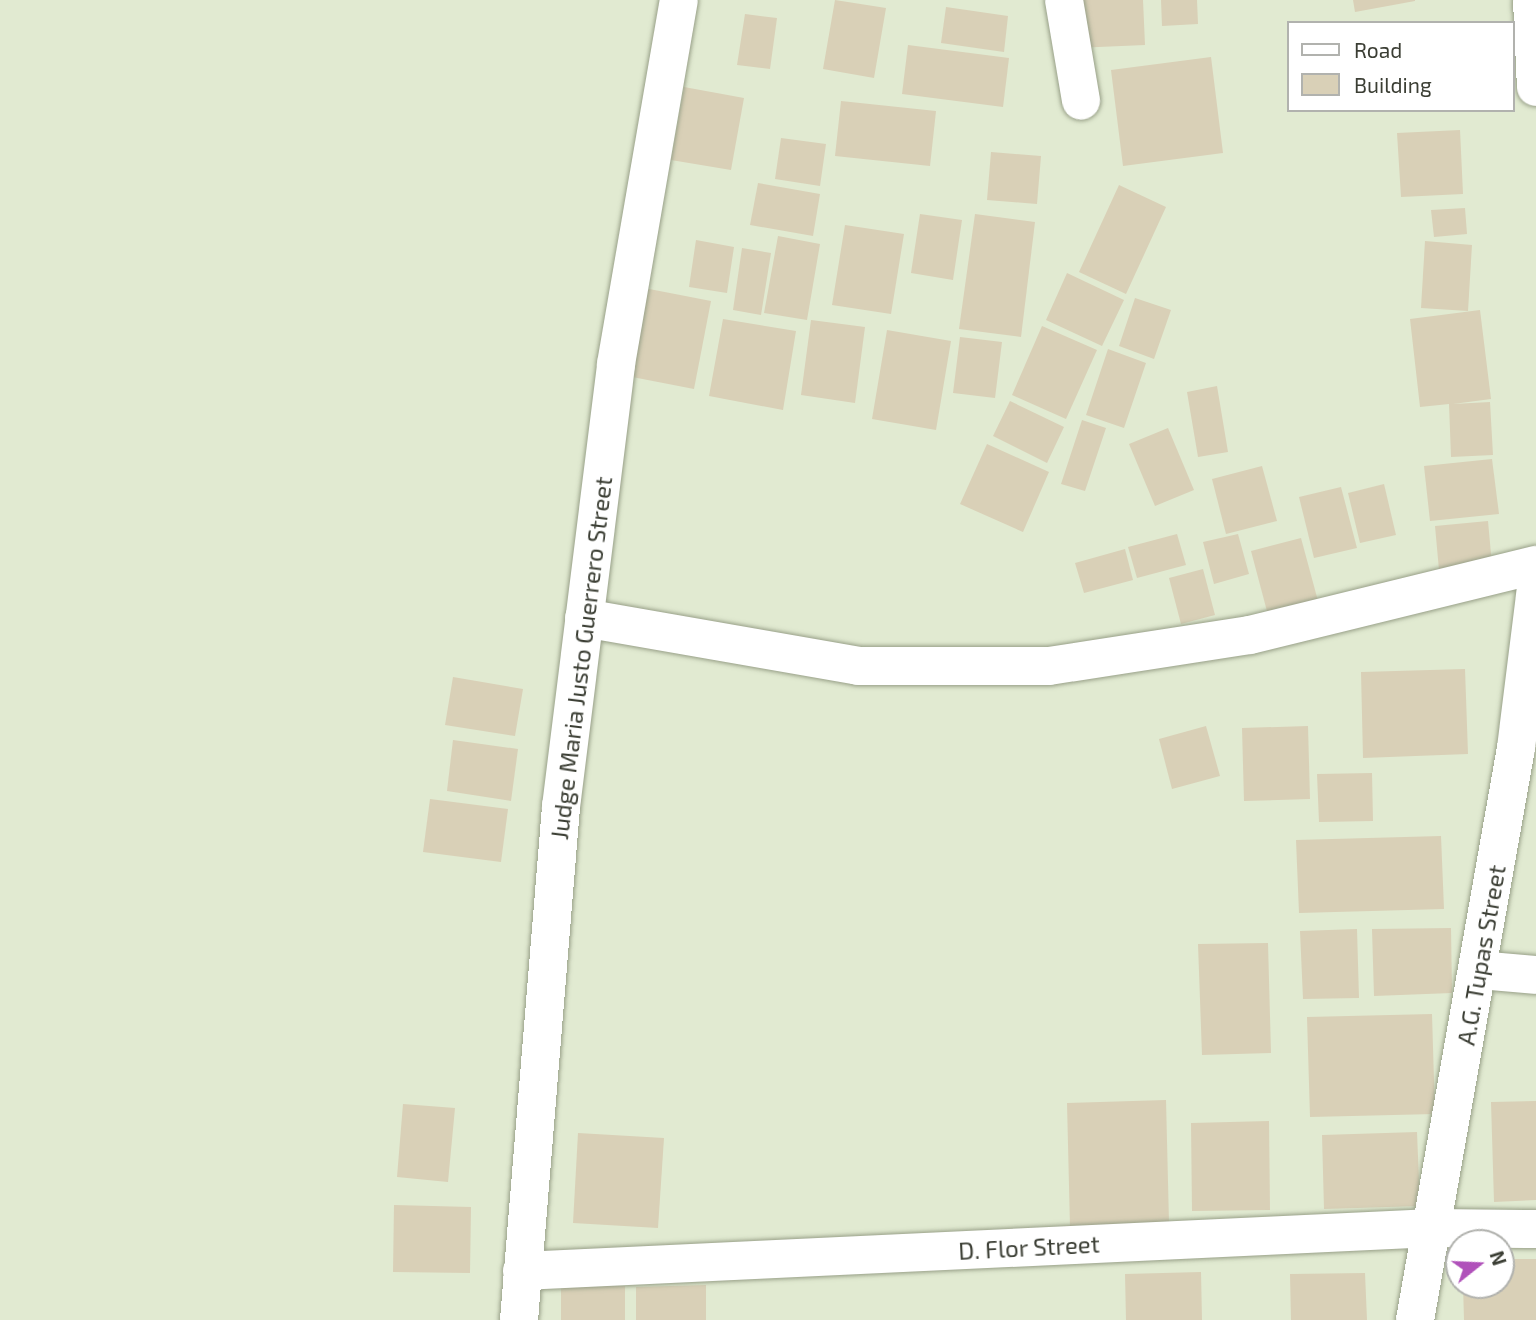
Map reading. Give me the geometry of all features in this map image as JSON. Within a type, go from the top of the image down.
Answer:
[{"type":"street","name":"Judge Maria Justo Guerrero Street","points":[[519,1320],[561,807],[616,364],[678,0]]},
{"type":"street","points":[[1064,0],[1081,101]]},
{"type":"street","points":[[1532,0],[1536,87]]},
{"type":"street","points":[[584,618],[858,666],[1049,666],[1250,635],[1536,565]]},
{"type":"street","name":"A.G. Tupas Street","points":[[1415,1320],[1479,970],[1526,748],[1536,588]]},
{"type":"street","points":[[1479,970],[1536,975]]},
{"type":"street","name":"D. Flor Street","points":[[522,1271],[1433,1228],[1536,1229]]},
{"type":"building","points":[[835,0],[886,8],[874,78],[823,69]]},
{"type":"building","points":[[1073,0],[1143,0],[1145,45],[1075,48]]},
{"type":"building","points":[[1161,0],[1197,0],[1198,24],[1162,26]]},
{"type":"building","points":[[1353,0],[1415,0],[1415,1],[1355,12]]},
{"type":"building","points":[[946,7],[1008,16],[1004,52],[941,43]]},
{"type":"building","points":[[745,14],[777,18],[770,69],[737,65]]},
{"type":"building","points":[[908,45],[1009,58],[1003,107],[902,94]]},
{"type":"building","points":[[1211,57],[1223,153],[1123,166],[1111,70]]},
{"type":"building","points":[[684,87],[744,98],[731,170],[671,160]]},
{"type":"building","points":[[841,101],[936,111],[930,166],[835,156]]},
{"type":"building","points":[[1460,130],[1463,194],[1401,197],[1397,133]]},
{"type":"building","points":[[781,138],[826,144],[820,186],[775,179]]},
{"type":"building","points":[[991,152],[1041,156],[1037,204],[987,200]]},
{"type":"building","points":[[758,183],[820,194],[813,236],[750,225]]},
{"type":"building","points":[[1119,185],[1166,207],[1126,294],[1079,272]]},
{"type":"building","points":[[1465,208],[1467,234],[1434,237],[1431,210]]},
{"type":"building","points":[[920,214],[962,220],[953,280],[911,273]]},
{"type":"building","points":[[975,214],[1035,222],[1021,337],[959,329]]},
{"type":"building","points":[[845,225],[904,234],[891,314],[832,305]]},
{"type":"building","points":[[778,236],[820,244],[807,320],[764,313]]},
{"type":"building","points":[[696,240],[734,247],[727,293],[689,287]]},
{"type":"building","points":[[1425,241],[1472,245],[1468,311],[1421,308]]},
{"type":"building","points":[[742,248],[771,253],[761,315],[733,310]]},
{"type":"building","points":[[1067,273],[1124,300],[1102,346],[1046,320]]},
{"type":"building","points":[[639,287],[711,301],[694,389],[622,375]]},
{"type":"building","points":[[1135,298],[1171,310],[1154,359],[1119,346]]},
{"type":"building","points":[[1480,310],[1491,399],[1453,404],[1490,402],[1493,455],[1451,457],[1449,404],[1420,407],[1410,319]]},
{"type":"building","points":[[723,319],[796,331],[783,410],[709,396]]},
{"type":"building","points":[[811,320],[865,327],[855,403],[801,395]]},
{"type":"building","points":[[1042,326],[1097,350],[1066,419],[1012,395]]},
{"type":"building","points":[[887,330],[951,341],[936,430],[872,419]]},
{"type":"building","points":[[960,337],[1002,342],[995,398],[953,393]]},
{"type":"building","points":[[1108,349],[1146,363],[1124,428],[1086,415]]},
{"type":"building","points":[[1217,386],[1228,452],[1198,457],[1187,392]]},
{"type":"building","points":[[1010,401],[1064,427],[1047,463],[993,436]]},
{"type":"building","points":[[1082,420],[1106,428],[1085,491],[1061,484]]},
{"type":"building","points":[[1168,428],[1194,490],[1155,506],[1129,444]]},
{"type":"building","points":[[987,444],[1049,472],[1023,532],[960,504]]},
{"type":"building","points":[[1492,459],[1499,514],[1430,521],[1424,466]]},
{"type":"building","points":[[1262,466],[1277,521],[1226,534],[1212,479]]},
{"type":"building","points":[[1384,484],[1396,535],[1360,543],[1348,493]]},
{"type":"building","points":[[1341,487],[1357,548],[1314,558],[1299,497]]},
{"type":"building","points":[[1488,521],[1492,565],[1439,570],[1435,526]]},
{"type":"building","points":[[1177,534],[1186,565],[1137,578],[1128,547]]},
{"type":"building","points":[[1238,534],[1249,574],[1214,584],[1203,542]]},
{"type":"building","points":[[1301,538],[1318,601],[1268,615],[1251,551]]},
{"type":"building","points":[[1125,549],[1133,580],[1084,593],[1075,563]]},
{"type":"building","points":[[1203,569],[1215,615],[1181,624],[1169,578]]},
{"type":"building","points":[[1465,669],[1468,754],[1363,758],[1361,672]]},
{"type":"building","points":[[453,677],[523,689],[515,736],[445,725]]},
{"type":"building","points":[[1206,726],[1220,776],[1172,789],[1159,739]]},
{"type":"building","points":[[1308,726],[1310,799],[1244,801],[1242,728]]},
{"type":"building","points":[[453,740],[518,749],[511,801],[447,791]]},
{"type":"building","points":[[1372,773],[1373,821],[1319,822],[1317,774]]},
{"type":"building","points":[[430,799],[508,809],[501,862],[423,852]]},
{"type":"building","points":[[1441,836],[1444,909],[1299,913],[1296,840]]},
{"type":"building","points":[[1451,928],[1452,993],[1374,996],[1372,929]]},
{"type":"building","points":[[1357,929],[1359,998],[1303,999],[1300,931]]},
{"type":"building","points":[[1268,943],[1271,1053],[1202,1055],[1198,944]]},
{"type":"building","points":[[1432,1014],[1435,1114],[1310,1117],[1307,1017]]},
{"type":"building","points":[[1166,1100],[1169,1223],[1070,1227],[1067,1103]]},
{"type":"building","points":[[1536,1101],[1536,1200],[1494,1202],[1491,1102]]},
{"type":"building","points":[[403,1104],[455,1108],[448,1182],[397,1177]]},
{"type":"building","points":[[1269,1121],[1270,1210],[1192,1211],[1191,1123]]},
{"type":"building","points":[[1417,1132],[1420,1206],[1324,1209],[1322,1135]]},
{"type":"building","points":[[578,1133],[664,1138],[658,1228],[573,1223]]},
{"type":"building","points":[[394,1205],[471,1207],[470,1273],[393,1272]]},
{"type":"building","points":[[1515,1259],[1536,1259],[1536,1320],[1464,1320],[1463,1299],[1515,1299]]},
{"type":"building","points":[[1201,1272],[1202,1320],[1126,1320],[1125,1274]]},
{"type":"building","points":[[1365,1273],[1367,1320],[1291,1320],[1290,1274]]},
{"type":"building","points":[[561,1285],[625,1286],[625,1320],[561,1320]]},
{"type":"building","points":[[706,1285],[706,1320],[636,1320],[636,1287]]}]
